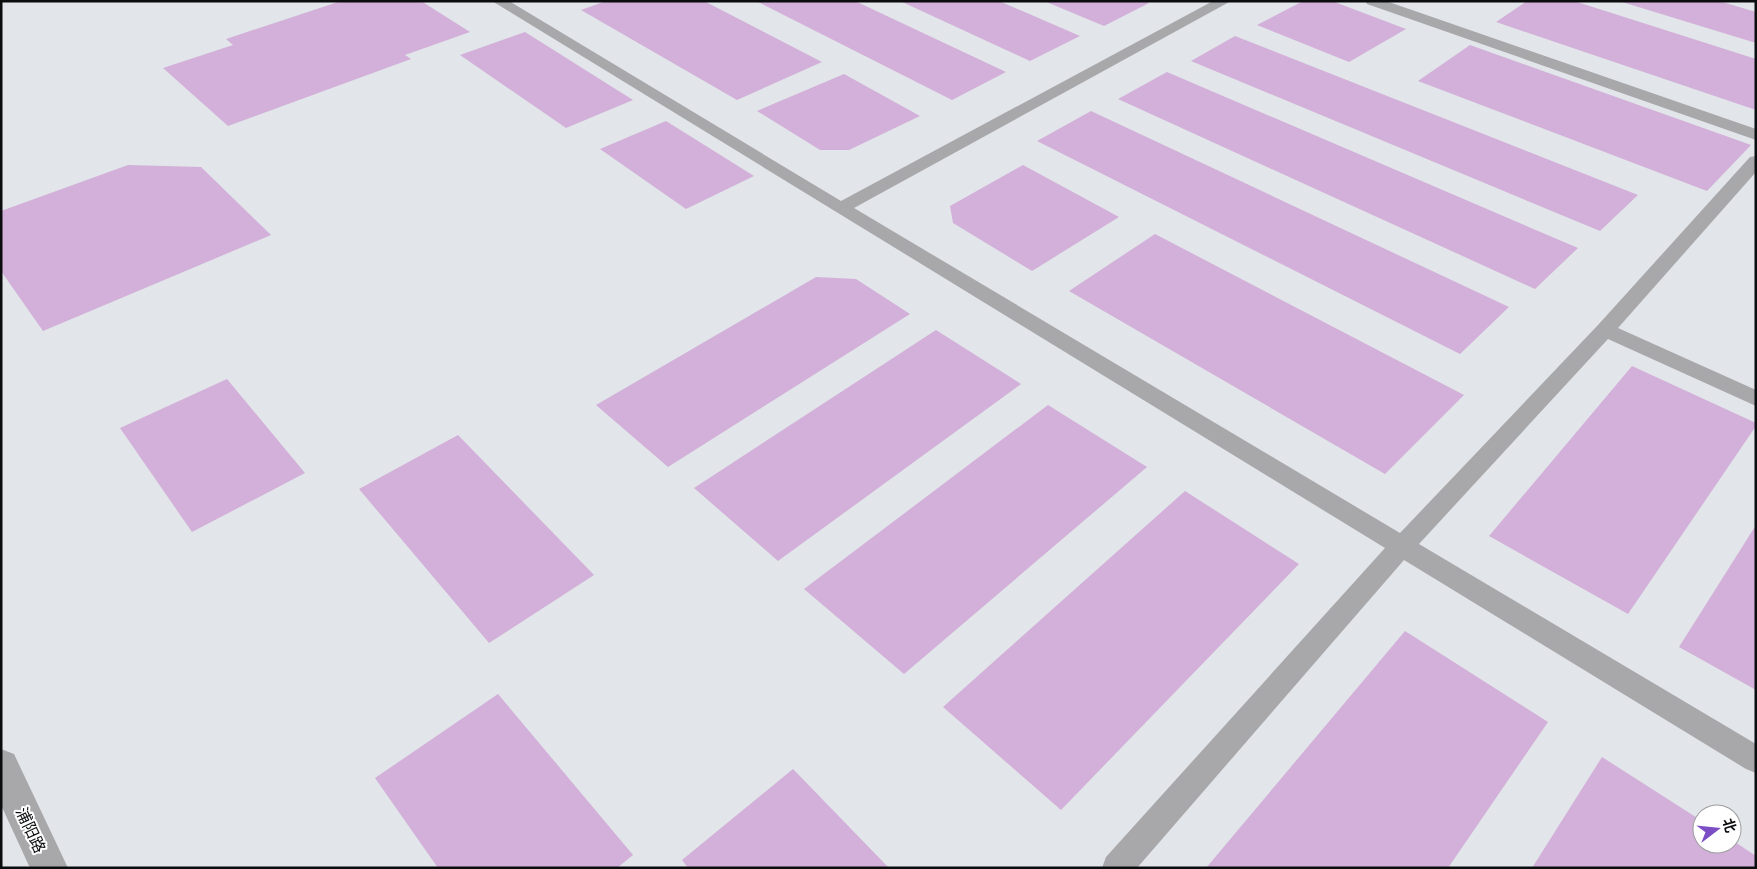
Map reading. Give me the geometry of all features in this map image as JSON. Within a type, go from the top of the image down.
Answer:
[{"type":"street","name":"浦阳路","points":[[1,765],[49,868]]},
{"type":"lane","points":[[499,1],[1756,760]]},
{"type":"lane","points":[[841,208],[1224,1]]},
{"type":"lane","points":[[1372,1],[1756,136]]},
{"type":"lane","points":[[1117,868],[1402,546],[1605,330],[1756,161]]},
{"type":"lane","points":[[1605,330],[1756,398]]},
{"type":"building","points":[[341,1],[421,1],[470,32],[405,55],[411,59],[228,126],[163,68],[233,45],[226,39]]},
{"type":"building","points":[[606,1],[704,1],[822,62],[737,100],[581,10]]},
{"type":"building","points":[[756,1],[855,1],[1006,72],[952,100]]},
{"type":"building","points":[[900,1],[999,1],[1080,36],[1030,61]]},
{"type":"building","points":[[1044,1],[1144,1],[1149,3],[1104,26]]},
{"type":"building","points":[[1303,1],[1332,1],[1406,29],[1349,62],[1257,25]]},
{"type":"building","points":[[1527,1],[1574,1],[1756,59],[1756,110],[1496,22]]},
{"type":"building","points":[[1719,1],[1756,12],[1756,43],[1622,2]]},
{"type":"building","points":[[525,32],[633,100],[566,128],[460,55]]},
{"type":"building","points":[[1235,36],[1638,195],[1600,231],[1191,61]]},
{"type":"building","points":[[1470,45],[1751,145],[1707,191],[1418,81]]},
{"type":"building","points":[[1167,72],[1578,248],[1535,289],[1118,99]]},
{"type":"building","points":[[844,74],[920,116],[849,150],[820,150],[757,111]]},
{"type":"building","points":[[1091,111],[1509,307],[1460,354],[1037,141]]},
{"type":"building","points":[[666,121],[754,176],[686,209],[600,149]]},
{"type":"building","points":[[128,165],[201,167],[271,235],[43,331],[1,271],[1,211]]},
{"type":"building","points":[[1023,165],[1119,217],[1032,271],[953,223],[950,206]]},
{"type":"building","points":[[1155,234],[1464,395],[1385,474],[1069,291]]},
{"type":"building","points":[[816,277],[856,279],[910,314],[668,467],[596,405]]},
{"type":"building","points":[[936,330],[1021,384],[778,561],[694,488]]},
{"type":"building","points":[[1632,366],[1756,423],[1756,426],[1628,614],[1489,536]]},
{"type":"building","points":[[227,379],[305,473],[192,532],[120,428]]},
{"type":"building","points":[[1048,405],[1147,467],[904,674],[804,589]]},
{"type":"building","points":[[458,435],[594,575],[489,643],[359,489]]},
{"type":"building","points":[[1185,491],[1299,564],[1061,810],[943,707]]},
{"type":"building","points":[[1756,525],[1756,690],[1679,647]]},
{"type":"building","points":[[1405,631],[1548,722],[1448,868],[1206,868]]},
{"type":"building","points":[[498,694],[633,855],[617,868],[438,868],[375,778]]},
{"type":"building","points":[[1602,757],[1692,815],[1692,854],[1742,854],[1742,847],[1756,856],[1756,868],[1532,868]]},
{"type":"building","points":[[793,769],[889,868],[688,868],[682,860]]}]
